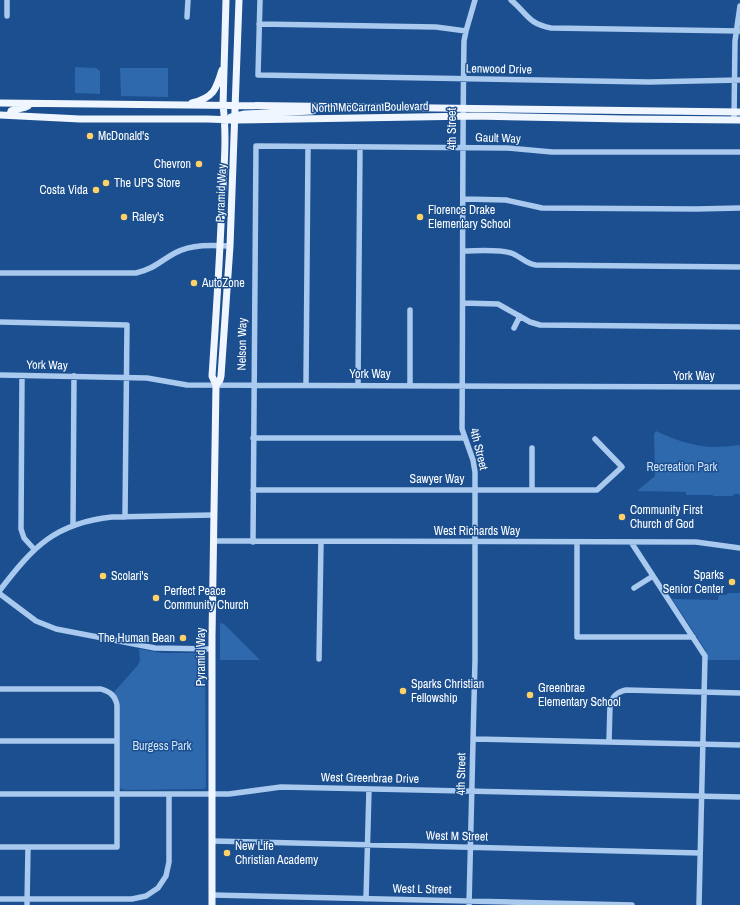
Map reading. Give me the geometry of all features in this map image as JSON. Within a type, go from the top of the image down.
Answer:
[{"type":"main road","name":"Pyramid Way","points":[[212,905],[213,515],[216,385],[212,376],[220,246],[225,120],[223,105],[226,0]]},
{"type":"main road","name":"Pyramid Way","points":[[216,385],[221,376],[230,246],[239,0]]},
{"type":"main road","points":[[184,105],[204,99],[214,92],[225,61]]},
{"type":"main road","name":"North McCarran Boulevard","points":[[0,103],[463,108],[737,116]]},
{"type":"main road","points":[[10,115],[11,111],[14,109],[32,104]]},
{"type":"main road","points":[[235,118],[312,111],[326,106]]},
{"type":"main road","name":"North McCarran Boulevard","points":[[0,114],[80,118],[225,120],[235,118],[463,116],[702,120],[737,116]]},
{"type":"street","points":[[7,0],[7,16]]},
{"type":"street","points":[[187,17],[188,0]]},
{"type":"street","points":[[260,0],[259,24],[436,27],[466,31]]},
{"type":"street","name":"4th Street","points":[[469,903],[475,660],[475,467],[462,429],[464,251],[463,79],[466,31],[475,0]]},
{"type":"street","points":[[511,0],[533,21],[551,28],[738,31]]},
{"type":"street","points":[[737,116],[738,31],[740,6]]},
{"type":"street","name":"Lenwood Drive","points":[[259,24],[258,75],[649,82],[737,80]]},
{"type":"street","name":"Gault Way","points":[[256,146],[463,147],[506,148],[552,152],[740,152]]},
{"type":"street","name":"Nelson Way","points":[[253,542],[256,146]]},
{"type":"street","points":[[306,385],[308,147]]},
{"type":"street","points":[[358,385],[360,147]]},
{"type":"street","points":[[464,199],[506,200],[542,208],[740,208]]},
{"type":"street","points":[[0,272],[136,274],[152,268],[174,253],[183,250],[200,246],[230,246]]},
{"type":"street","points":[[464,251],[504,251],[536,266],[740,267]]},
{"type":"street","points":[[463,303],[498,304],[530,322],[540,325],[740,327]]},
{"type":"street","points":[[410,310],[410,385]]},
{"type":"street","points":[[514,328],[520,316]]},
{"type":"street","points":[[0,322],[127,324],[125,517]]},
{"type":"street","name":"York Way","points":[[0,375],[147,378],[187,385],[740,387]]},
{"type":"street","points":[[22,376],[21,529],[24,538],[34,549]]},
{"type":"street","points":[[73,526],[74,376]]},
{"type":"street","points":[[253,438],[465,438]]},
{"type":"street","name":"Sawyer Way","points":[[253,490],[597,490],[622,467],[595,439]]},
{"type":"street","points":[[532,448],[532,490]]},
{"type":"street","points":[[0,590],[18,566],[34,549],[50,537],[73,526],[100,518],[213,515]]},
{"type":"street","name":"West Richards Way","points":[[213,541],[696,542],[740,548]]},
{"type":"street","points":[[320,658],[321,542]]},
{"type":"street","points":[[577,542],[577,637],[693,637]]},
{"type":"street","points":[[631,542],[705,656],[699,905]]},
{"type":"street","points":[[634,588],[653,576]]},
{"type":"street","points":[[0,594],[36,621],[56,629],[155,648],[212,649]]},
{"type":"street","points":[[0,689],[101,689],[112,693],[117,704],[117,847],[0,847]]},
{"type":"street","points":[[610,742],[610,705],[615,695],[620,691],[740,693]]},
{"type":"street","points":[[473,739],[740,745]]},
{"type":"street","points":[[0,741],[116,741]]},
{"type":"street","name":"West Greenbrae Drive","points":[[0,794],[240,794],[281,787],[740,797]]},
{"type":"street","points":[[366,899],[369,789]]},
{"type":"street","points":[[0,899],[27,902],[132,899],[146,896],[158,888],[166,876],[169,862],[169,794]]},
{"type":"street","name":"West M Street","points":[[212,842],[700,853]]},
{"type":"street","points":[[27,902],[28,847]]},
{"type":"street","name":"West L Street","points":[[212,896],[469,903],[632,905]]},
{"type":"green space","points":[[75,67],[96,68],[100,71],[100,94],[75,93]]},
{"type":"green space","points":[[120,68],[168,68],[168,97],[121,96]]},
{"type":"green space","name":"Recreation Park","points":[[656,431],[690,444],[711,447],[740,445],[740,496],[739,494],[734,494],[733,496],[713,496],[686,495],[686,492],[637,491],[655,476],[654,434]]},
{"type":"green space","points":[[728,593],[740,593],[740,660],[707,660],[706,651],[672,599],[718,600],[719,595],[726,595]]},
{"type":"green space","points":[[220,623],[224,624],[260,660],[220,660]]},
{"type":"green space","name":"Burgess Park","points":[[139,649],[162,653],[198,653],[205,659],[206,787],[204,789],[125,790],[119,787],[119,701],[114,692],[138,665],[140,660]]},
{"type":"place","name":"McDonald's","points":[[90,136]]},
{"type":"place","name":"Chevron","points":[[199,164]]},
{"type":"place","name":"The UPS Store","points":[[106,183]]},
{"type":"place","name":"Costa Vida","points":[[96,190]]},
{"type":"place","name":"Raley's","points":[[124,217]]},
{"type":"place","name":"Florence Drake Elementary School","points":[[420,217]]},
{"type":"place","name":"AutoZone","points":[[194,283]]},
{"type":"place","name":"Community First Church of God","points":[[622,517]]},
{"type":"place","name":"Scolari's","points":[[103,576]]},
{"type":"place","name":"Sparks Senior Center","points":[[732,582]]},
{"type":"place","name":"Perfect Peace Community Church","points":[[156,598]]},
{"type":"place","name":"The Human Bean","points":[[183,638]]},
{"type":"place","name":"Sparks Christian Fellowship","points":[[403,691]]},
{"type":"place","name":"Greenbrae Elementary School","points":[[530,695]]},
{"type":"place","name":"New Life Christian Academy","points":[[227,853]]}]
